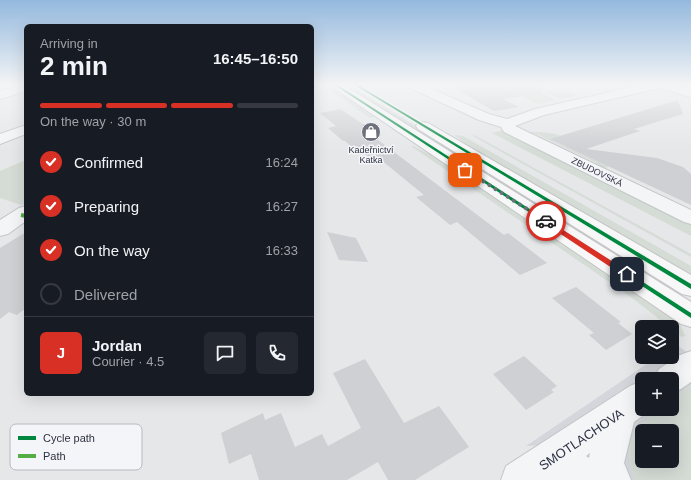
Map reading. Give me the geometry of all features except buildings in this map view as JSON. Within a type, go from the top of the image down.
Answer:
[{"type":"main road","points":[[368,106],[691,316]]},
{"type":"main road","points":[[391,106],[691,287]]},
{"type":"street","points":[[460,106],[484,117],[507,124],[540,112],[564,106]]},
{"type":"street","name":"ZBUDOVSKÁ","points":[[507,124],[509,129],[691,218]]},
{"type":"street","points":[[0,139],[24,130]]},
{"type":"street","points":[[0,208],[24,215]]},
{"type":"street","points":[[0,229],[24,215]]},
{"type":"street","points":[[679,373],[691,365]]},
{"type":"street","points":[[612,480],[605,465],[631,405]]},
{"type":"street","name":"SMOTLACHOVA","points":[[531,472],[631,405]]},
{"type":"street","points":[[531,472],[569,468],[582,473],[592,480]]},
{"type":"shaded area","points":[[353,106],[360,106],[375,117],[370,118]]},
{"type":"shaded area","points":[[376,106],[383,106],[677,287],[680,294],[669,291]]},
{"type":"shaded area","points":[[503,130],[691,224],[691,236],[492,133]]},
{"type":"shaded area","points":[[531,132],[543,132],[559,135],[563,137],[554,141],[610,167],[600,168],[591,165],[597,163],[534,133],[529,134]]},
{"type":"shaded area","points":[[454,135],[463,136],[691,266],[691,278],[477,152]]},
{"type":"shaded area","points":[[474,135],[691,254],[691,257],[473,136]]},
{"type":"shaded area","points":[[411,146],[443,161],[676,320],[660,320],[631,297]]},
{"type":"shaded area","points":[[24,161],[24,204],[21,205],[0,198],[0,171]]},
{"type":"shaded area","points":[[679,322],[685,336],[682,337],[679,335]]},
{"type":"shaded area","points":[[679,347],[691,355],[691,480],[622,480],[582,453],[544,445],[526,446],[647,364],[679,364]]},
{"type":"shaded area","points":[[691,384],[691,480],[635,480],[630,468],[628,447],[635,434],[635,468],[679,468],[679,424],[640,424],[650,416],[679,416],[679,393]]},
{"type":"cycle path","points":[[368,106],[691,316]]},
{"type":"cycle path","points":[[391,106],[691,287]]},
{"type":"way so far","points":[[465,170],[546,221]]},
{"type":"place","name":"Kadeřnictví Katka","points":[[371,132]]},
{"type":"route","points":[[546,221],[627,274]]}]
